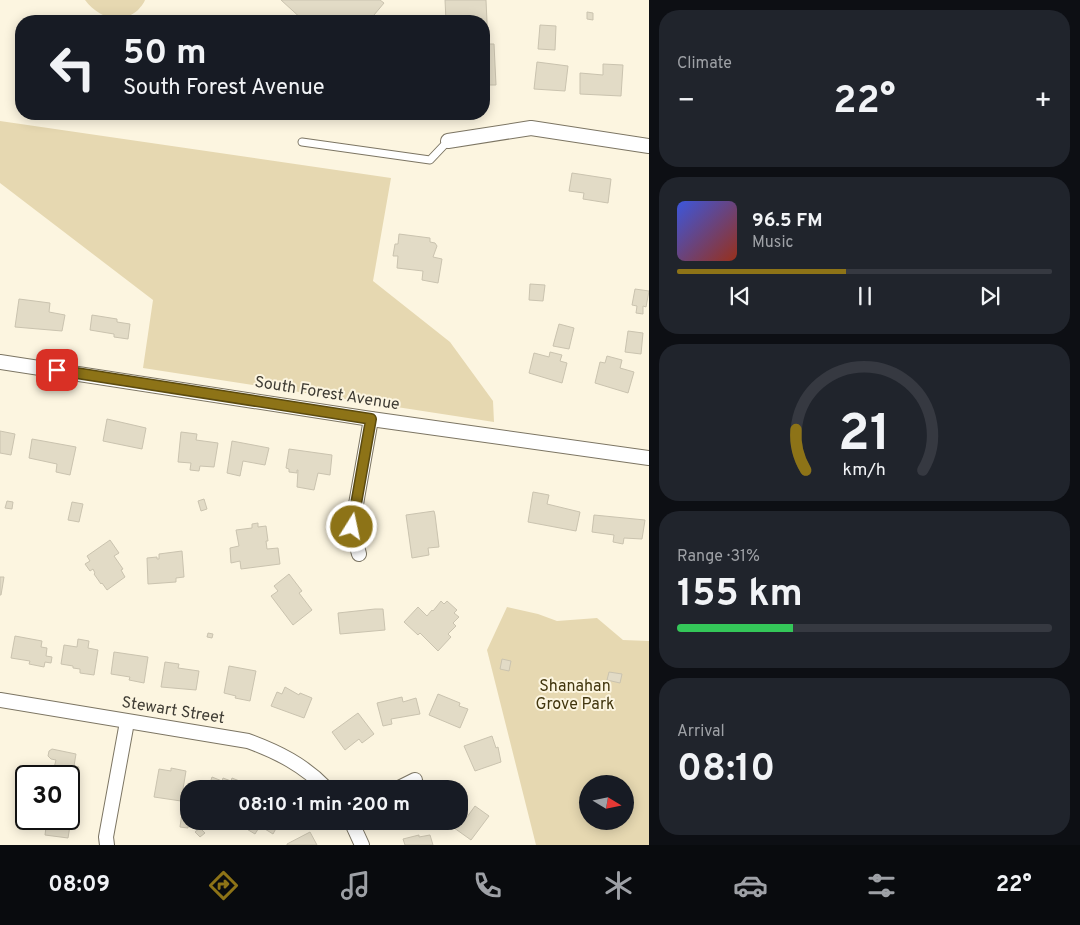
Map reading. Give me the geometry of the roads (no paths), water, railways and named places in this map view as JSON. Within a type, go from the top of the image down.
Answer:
[{"type":"street","points":[[448,141],[531,128],[649,146]]},
{"type":"street","name":"South Forest Avenue","points":[[0,362],[371,419],[649,458]]},
{"type":"street","points":[[359,554],[352,527],[371,419]]},
{"type":"street","name":"Stewart Street","points":[[0,700],[248,741],[273,750],[296,763],[318,780]]},
{"type":"street","points":[[107,845],[106,837],[126,722]]},
{"type":"street","points":[[355,830],[362,845]]},
{"type":"lane","points":[[302,142],[430,160],[448,141]]},
{"type":"park label","name":"Shanahan Grove Park","points":[[575,696]]}]
